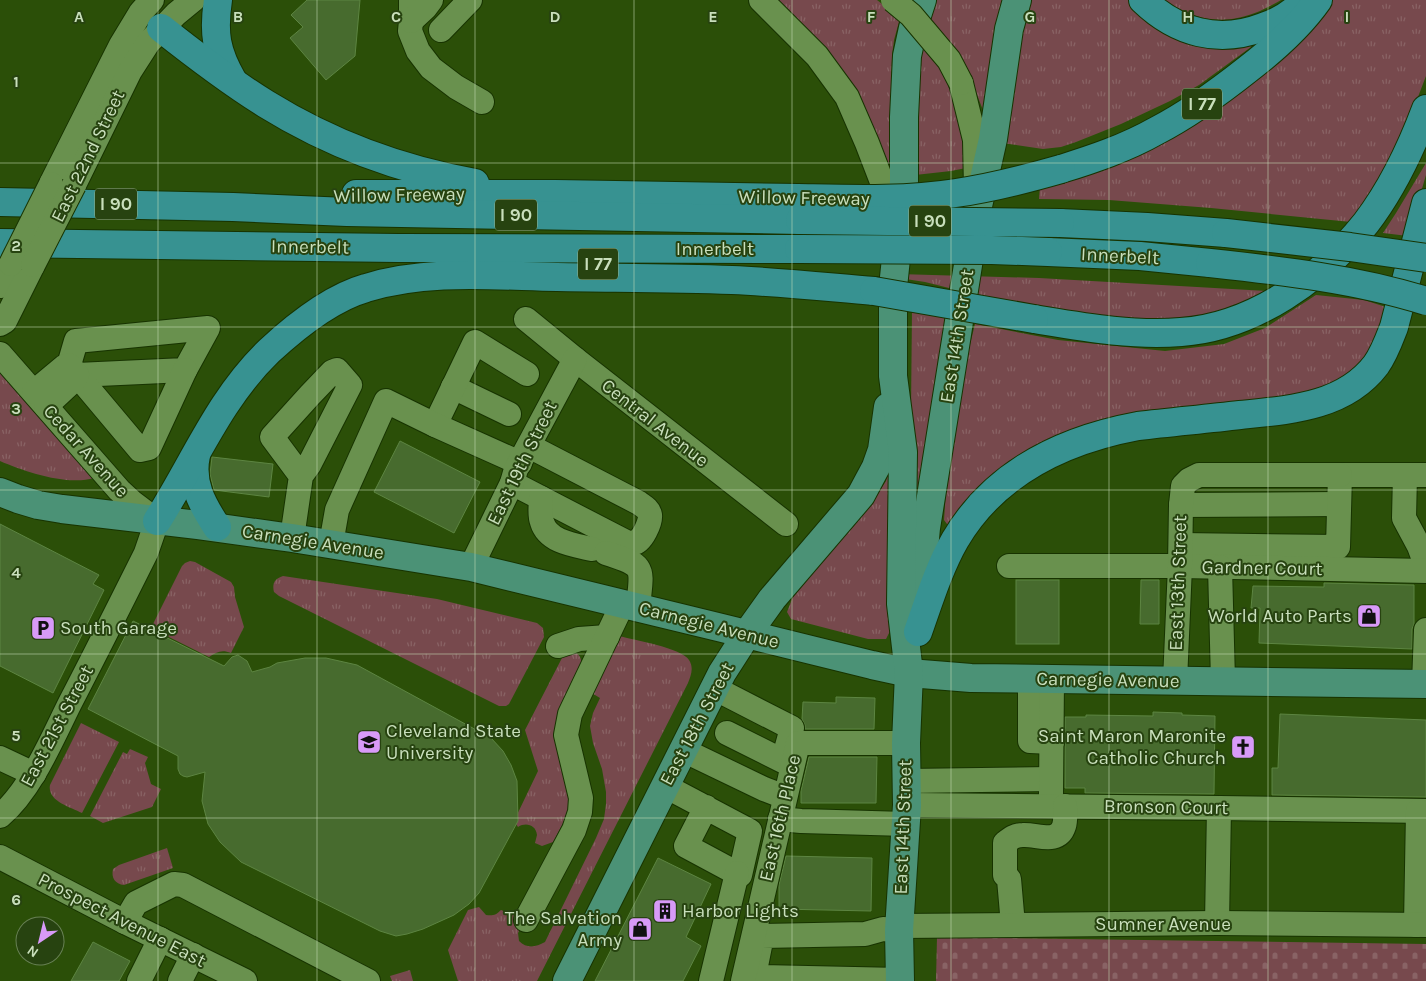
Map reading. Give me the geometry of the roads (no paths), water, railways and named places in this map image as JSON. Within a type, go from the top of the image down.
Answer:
[{"type":"highway","points":[[218,0],[215,25],[218,48],[227,71],[236,84]]},
{"type":"highway","points":[[1143,0],[1168,20],[1182,27],[1210,35],[1226,36],[1242,34],[1270,25],[1285,17],[1305,0]]},
{"type":"highway","name":"Willow Freeway","points":[[233,207],[351,194],[556,194],[799,209],[873,199],[947,195],[1061,169],[1089,160],[1155,132],[1221,90],[1274,48],[1303,19],[1318,0]]},
{"type":"highway","points":[[145,10],[236,84],[293,120],[319,133],[375,156],[431,173],[490,186],[556,194]]},
{"type":"highway","points":[[157,521],[223,407],[252,370],[288,334],[327,306],[365,288],[405,280],[470,276],[800,280],[884,289],[1034,319],[1126,333],[1184,332],[1240,319],[1266,307],[1292,291],[1332,259],[1366,222],[1398,172],[1412,146],[1426,109]]},
{"type":"highway","name":"Innerbelt","points":[[0,202],[233,207],[357,212],[799,209],[1147,227],[1226,233],[1426,258]]},
{"type":"highway","points":[[918,632],[946,559],[968,520],[986,498],[1005,481],[1028,466],[1079,441],[1114,431],[1138,426],[1300,407],[1330,399],[1355,384],[1376,364],[1386,347],[1394,327],[1426,203]]},
{"type":"highway","name":"Innerbelt","points":[[15,258],[398,248],[992,250],[1140,256],[1210,263],[1345,280],[1426,300]]},
{"type":"highway","name":"I 77","points":[[398,248],[517,264],[708,266],[800,280]]},
{"type":"highway","points":[[196,455],[194,476],[198,494],[205,510],[217,527]]},
{"type":"main road","name":"East 14th Street","points":[[900,980],[900,928],[906,803],[909,673],[901,604],[903,452],[884,289],[904,182],[904,94],[907,56],[922,0]]},
{"type":"main road","name":"East 14th Street","points":[[909,673],[918,632],[926,528],[976,215],[993,139],[1009,29],[1017,0]]},
{"type":"main road","name":"East 18th Street","points":[[567,981],[714,688],[747,634],[772,599],[861,495],[876,467],[882,450],[893,376]]},
{"type":"main road","name":"Carnegie Avenue","points":[[0,492],[38,505],[217,527],[472,567],[909,673],[971,678],[1425,684]]},
{"type":"street","name":"East 22nd Street","points":[[0,286],[15,258],[62,185],[148,42],[145,10],[193,0]]},
{"type":"street","points":[[431,0],[425,8],[411,17],[418,51],[431,68],[456,87],[482,102]]},
{"type":"street","points":[[441,30],[470,0]]},
{"type":"street","points":[[761,0],[817,56],[847,97],[867,143],[882,182],[890,218],[884,289]]},
{"type":"street","points":[[893,0],[911,15],[942,52],[961,83],[975,140],[976,215]]},
{"type":"street","name":"East 22nd Street","points":[[0,324],[4,321],[15,258]]},
{"type":"street","name":"Central Avenue","points":[[526,320],[786,524]]},
{"type":"street","points":[[40,399],[75,379],[73,370],[76,341],[208,328],[185,370],[149,448],[140,450],[73,370]]},
{"type":"street","points":[[435,425],[475,342],[527,374]]},
{"type":"street","name":"Cedar Avenue","points":[[0,354],[119,490],[157,521]]},
{"type":"street","name":"East 19th Street","points":[[472,567],[520,464],[575,359]]},
{"type":"street","points":[[73,370],[185,370]]},
{"type":"street","points":[[453,387],[509,414]]},
{"type":"street","points":[[331,544],[337,510],[386,401],[520,464],[639,503],[646,508],[650,517],[647,528],[638,541],[634,543],[626,542],[541,498],[520,464]]},
{"type":"street","points":[[1339,504],[1182,496],[1189,480],[1199,475],[1415,475],[1415,518],[1424,554]]},
{"type":"street","points":[[1180,556],[1338,547],[1339,504],[1344,475]]},
{"type":"street","points":[[292,538],[301,476]]},
{"type":"street","name":"East 13th Street","points":[[1175,681],[1182,496]]},
{"type":"street","points":[[526,920],[574,830],[580,812],[581,798],[566,735],[570,714],[607,637],[630,605],[641,575],[638,568],[632,562],[573,545],[555,538],[547,532],[541,521],[541,498]]},
{"type":"street","name":"East 21st Street","points":[[0,816],[15,802],[34,774],[146,553],[157,521]]},
{"type":"street","name":"Gardner Court","points":[[1009,566],[1180,556],[1220,567],[1426,571]]},
{"type":"street","points":[[1220,567],[1223,682]]},
{"type":"street","points":[[1425,684],[1426,630]]},
{"type":"street","points":[[558,646],[579,639],[607,637]]},
{"type":"street","points":[[1013,925],[1009,879],[1005,875],[1006,843],[1012,837],[1023,835],[1056,836],[1061,832],[1065,824],[1058,806],[1041,741],[1041,679]]},
{"type":"street","points":[[714,688],[792,728],[788,763],[727,733]]},
{"type":"street","name":"East 16th Place","points":[[743,981],[783,808],[788,763],[798,742],[906,743]]},
{"type":"street","points":[[683,750],[764,789],[783,808],[801,821],[1051,779]]},
{"type":"street","points":[[0,758],[34,774]]},
{"type":"street","points":[[665,786],[750,831],[740,875],[686,846],[706,808]]},
{"type":"street","name":"Bronson Court","points":[[906,803],[1422,811]]},
{"type":"street","points":[[1218,923],[1219,808]]},
{"type":"street","points":[[1421,925],[1422,811]]},
{"type":"street","name":"Prospect Avenue East","points":[[0,858],[193,956],[231,978]]},
{"type":"street","points":[[710,981],[737,873]]},
{"type":"street","points":[[125,922],[136,903],[174,884],[183,885],[368,981]]},
{"type":"street","name":"Sumner Avenue","points":[[900,980],[761,977],[755,971],[762,936],[866,934],[883,929],[1013,925],[1218,923],[1421,925]]},
{"type":"street","points":[[139,981],[160,939]]},
{"type":"street","points":[[180,981],[193,956]]},
{"type":"place","name":"World Auto Parts","points":[[1369,616]]},
{"type":"place","name":"South Garage","points":[[43,628]]},
{"type":"place","name":"Cleveland State University","points":[[369,742]]},
{"type":"place","name":"Saint Maron Maronite Catholic Church","points":[[1243,747]]},
{"type":"place","name":"Harbor Lights","points":[[665,911]]},
{"type":"place","name":"The Salvation Army","points":[[640,929]]}]
